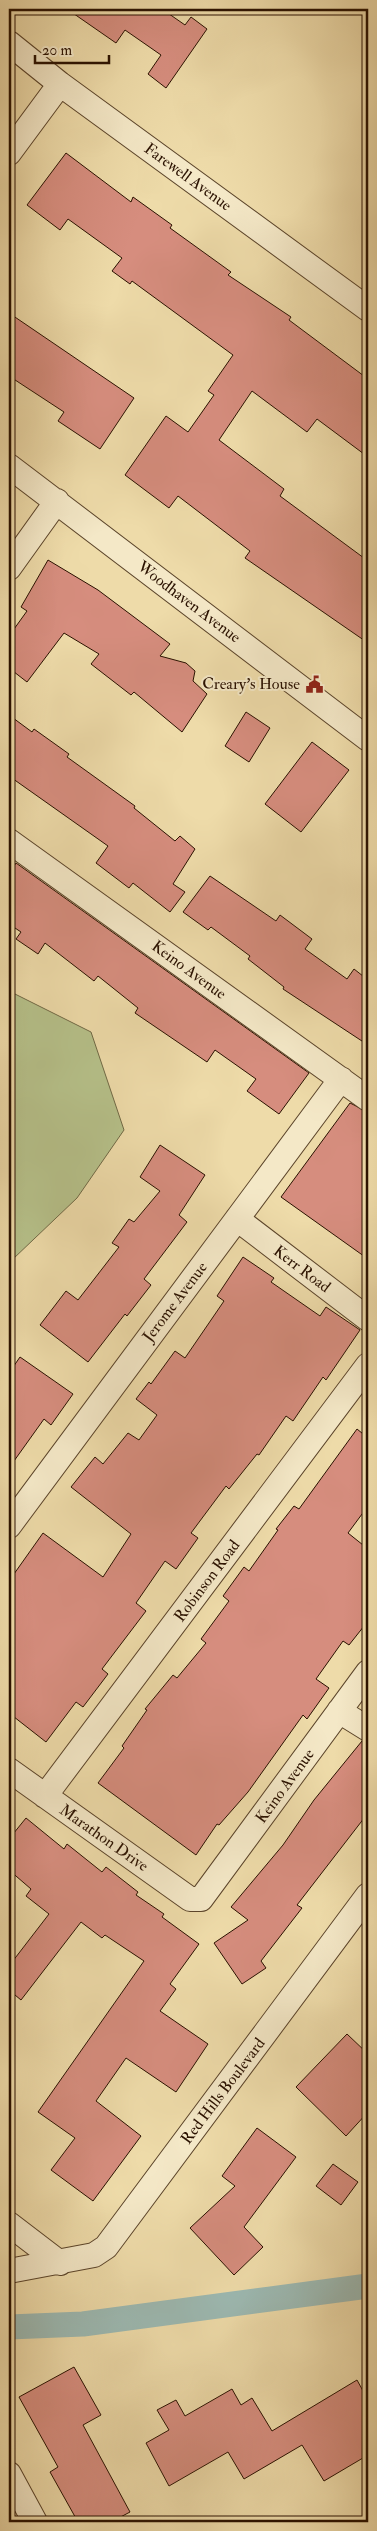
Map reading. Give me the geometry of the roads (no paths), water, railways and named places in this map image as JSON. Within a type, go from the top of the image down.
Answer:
[{"type":"street","name":"Farewell Avenue","points":[[9,43],[60,84],[368,309]]},
{"type":"street","points":[[9,153],[60,84]]},
{"type":"street","name":"Woodhaven Avenue","points":[[9,466],[368,739]]},
{"type":"street","points":[[9,568],[57,501]]},
{"type":"street","name":"Keino Avenue","points":[[9,841],[368,1099]]},
{"type":"street","name":"Jerome Avenue","points":[[9,1526],[341,1079]]},
{"type":"street","name":"Kerr Road","points":[[237,1218],[368,1319]]},
{"type":"street","name":"Robinson Road","points":[[45,1796],[368,1365]]},
{"type":"street","name":"Keino Avenue","points":[[201,1899],[368,1672]]},
{"type":"street","points":[[339,1711],[368,1729]]},
{"type":"street","name":"Marathon Drive","points":[[9,1770],[190,1899],[201,1899]]},
{"type":"street","name":"Red Hills Boulevard","points":[[9,2271],[60,2263],[94,2255],[106,2247],[368,1895]]},
{"type":"street","points":[[9,2224],[60,2263]]},
{"type":"street","points":[[9,2474],[36,2522]]},
{"type":"waterway","points":[[9,2327],[83,2324],[368,2286]]},
{"type":"place","name":"Creary's House","points":[[314,684]]}]
